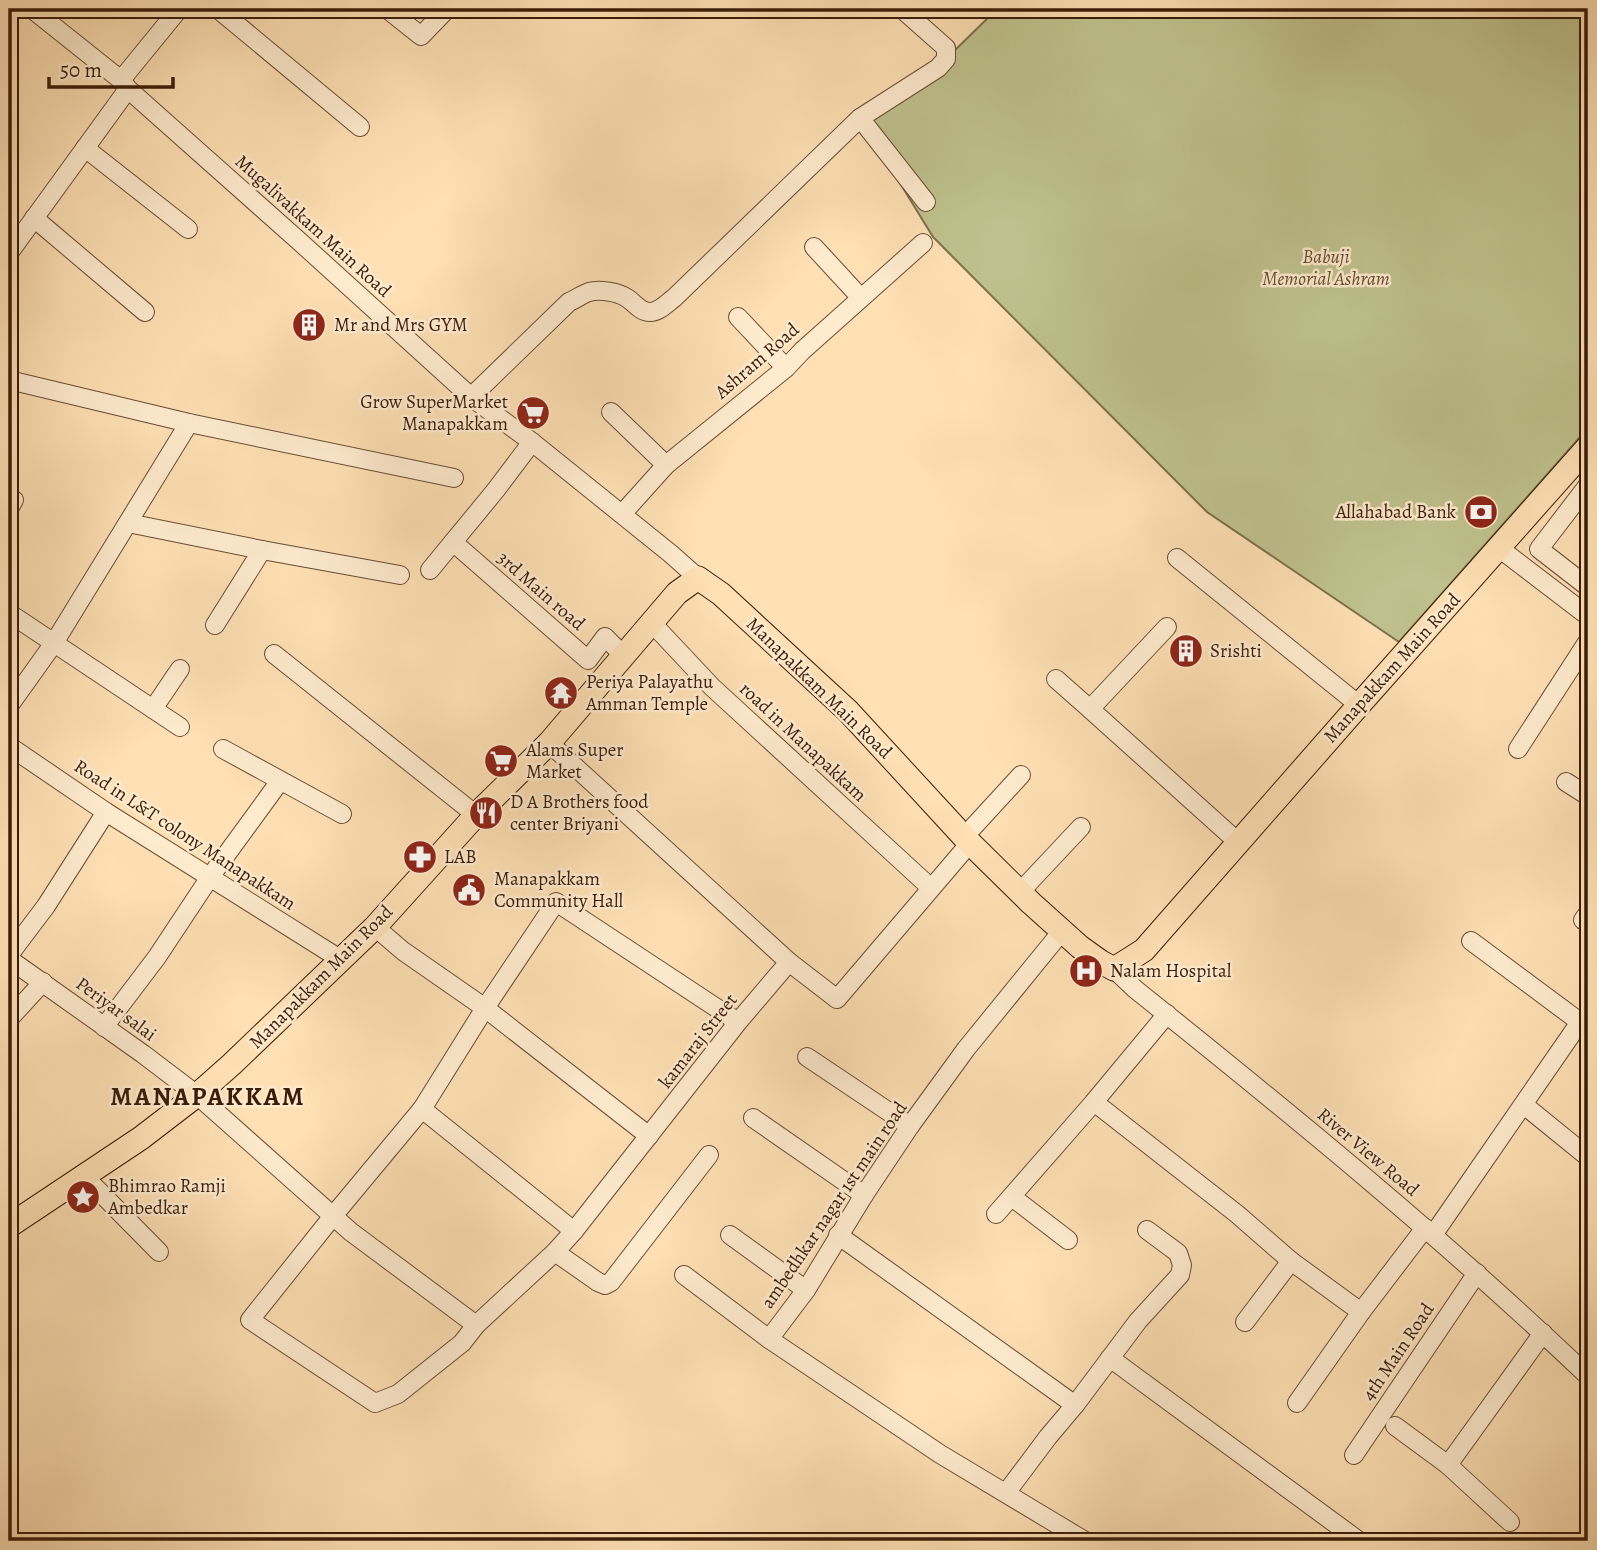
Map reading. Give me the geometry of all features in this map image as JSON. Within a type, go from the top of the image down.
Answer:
[{"type":"main road","name":"Manapakkam Main Road","points":[[9,1226],[141,1138],[232,1064],[375,927],[476,815],[549,743],[677,593],[698,578],[721,594],[848,711],[967,840],[1020,892],[1080,947],[1114,969],[1144,950],[1588,447]]},
{"type":"street","name":"Mugalivakkam Main Road","points":[[32,9],[125,85],[471,397],[532,442],[698,578]]},
{"type":"street","points":[[9,253],[85,148],[178,9]]},
{"type":"street","points":[[218,9],[360,127]]},
{"type":"street","points":[[387,9],[421,37],[447,9]]},
{"type":"street","points":[[471,397],[569,302],[589,292],[615,294],[627,298],[638,308],[648,312],[658,310],[674,298],[860,118],[938,68],[946,59],[946,48],[902,9]]},
{"type":"street","points":[[860,118],[926,202]]},
{"type":"street","points":[[85,148],[188,229]]},
{"type":"street","points":[[34,218],[145,312]]},
{"type":"street","name":"Ashram Road","points":[[622,514],[666,466],[786,368],[923,243]]},
{"type":"street","points":[[814,247],[861,298]]},
{"type":"street","points":[[738,317],[786,368]]},
{"type":"street","points":[[9,380],[189,423],[454,478]]},
{"type":"street","points":[[611,412],[666,466]]},
{"type":"street","points":[[9,706],[54,643],[189,423]]},
{"type":"street","points":[[430,570],[532,442]]},
{"type":"street","points":[[1570,468],[1588,485],[1539,549],[1588,587]]},
{"type":"street","points":[[128,523],[400,575]]},
{"type":"street","name":"3rd Main road","points":[[453,542],[588,660],[606,637],[623,655]]},
{"type":"street","points":[[1499,548],[1588,616]]},
{"type":"street","points":[[215,625],[262,550]]},
{"type":"street","points":[[1177,558],[1359,705]]},
{"type":"street","points":[[9,613],[180,727]]},
{"type":"street","name":"road in Manapakkam","points":[[651,622],[712,687],[931,888]]},
{"type":"street","points":[[1090,709],[1167,627]]},
{"type":"street","points":[[1518,749],[1588,642]]},
{"type":"street","points":[[274,654],[476,815]]},
{"type":"street","points":[[153,709],[180,669]]},
{"type":"street","points":[[1056,679],[1239,843]]},
{"type":"street","points":[[549,743],[789,962],[837,999],[931,888],[1021,775]]},
{"type":"street","name":"Road in L&T colony Manapakkam","points":[[9,746],[106,812],[340,959]]},
{"type":"street","points":[[223,749],[342,814]]},
{"type":"street","points":[[104,1027],[157,957],[210,877],[280,782]]},
{"type":"street","points":[[1566,782],[1588,796]]},
{"type":"street","points":[[9,957],[46,906],[106,812]]},
{"type":"street","points":[[1020,892],[1081,827]]},
{"type":"street","points":[[333,1216],[422,1109],[556,902],[738,1022]]},
{"type":"street","points":[[375,927],[403,951],[485,1008],[649,1136]]},
{"type":"street","name":"ambedhkar nagar 1st main road","points":[[1062,931],[966,1049],[910,1126],[838,1235],[806,1290],[769,1339],[940,1454],[1085,1541]]},
{"type":"street","points":[[1297,1402],[1361,1312],[1429,1231],[1584,1025],[1471,941]]},
{"type":"street","name":"Periyar salai","points":[[9,957],[197,1095],[351,1232],[476,1325]]},
{"type":"street","name":"kamaraj Street","points":[[333,1216],[250,1320],[375,1403],[398,1394],[462,1343],[476,1325],[555,1252],[789,962]]},
{"type":"street","name":"River View Road","points":[[1114,969],[1429,1231],[1543,1332],[1588,1376]]},
{"type":"street","points":[[9,1019],[43,982]]},
{"type":"street","points":[[996,1214],[1167,1014]]},
{"type":"street","points":[[807,1057],[910,1126]]},
{"type":"street","points":[[1094,1102],[1237,1214],[1291,1261],[1361,1312]]},
{"type":"street","points":[[1524,1105],[1588,1157]]},
{"type":"street","points":[[422,1109],[574,1231]]},
{"type":"street","points":[[753,1118],[864,1195]]},
{"type":"street","points":[[555,1252],[598,1282],[605,1285],[611,1282],[709,1155]]},
{"type":"street","points":[[84,1176],[159,1252]]},
{"type":"street","points":[[1012,1196],[1068,1240]]},
{"type":"street","points":[[1006,1493],[1138,1321],[1180,1275],[1182,1265],[1178,1253],[1147,1230]]},
{"type":"street","points":[[730,1235],[806,1290]]},
{"type":"street","points":[[838,1235],[1075,1405]]},
{"type":"street","points":[[1245,1322],[1291,1261]]},
{"type":"street","name":"4th Main Road","points":[[1354,1455],[1477,1273]]},
{"type":"street","points":[[684,1275],[769,1339]]},
{"type":"street","points":[[1448,1465],[1543,1332]]},
{"type":"street","points":[[1110,1357],[1359,1541]]},
{"type":"street","points":[[1395,1426],[1448,1465],[1510,1522]]},
{"type":"green space","name":"Babuji Memorial Ashram","points":[[997,9],[1588,9],[1588,236],[1581,244],[1588,250],[1588,428],[1399,642],[1207,512],[933,237],[860,118],[946,59]]},
{"type":"place","name":"Mr and Mrs GYM","points":[[309,325]]},
{"type":"place","name":"Grow SuperMarket Manapakkam","points":[[533,413]]},
{"type":"place","name":"Allahabad Bank","points":[[1481,512]]},
{"type":"place","name":"Srishti","points":[[1186,651]]},
{"type":"place","name":"Periya Palayathu Amman Temple","points":[[561,693]]},
{"type":"place","name":"Alams Super Market","points":[[501,761]]},
{"type":"place","name":"D A Brothers food center Briyani","points":[[486,813]]},
{"type":"place","name":"LAB","points":[[420,857]]},
{"type":"place","name":"Manapakkam Community Hall","points":[[469,890]]},
{"type":"place","name":"Nalam Hospital","points":[[1086,971]]},
{"type":"place","name":"Bhimrao Ramji Ambedkar","points":[[83,1197]]},
{"type":"district","name":"MANAPAKKAM","points":[[208,1096]]}]
